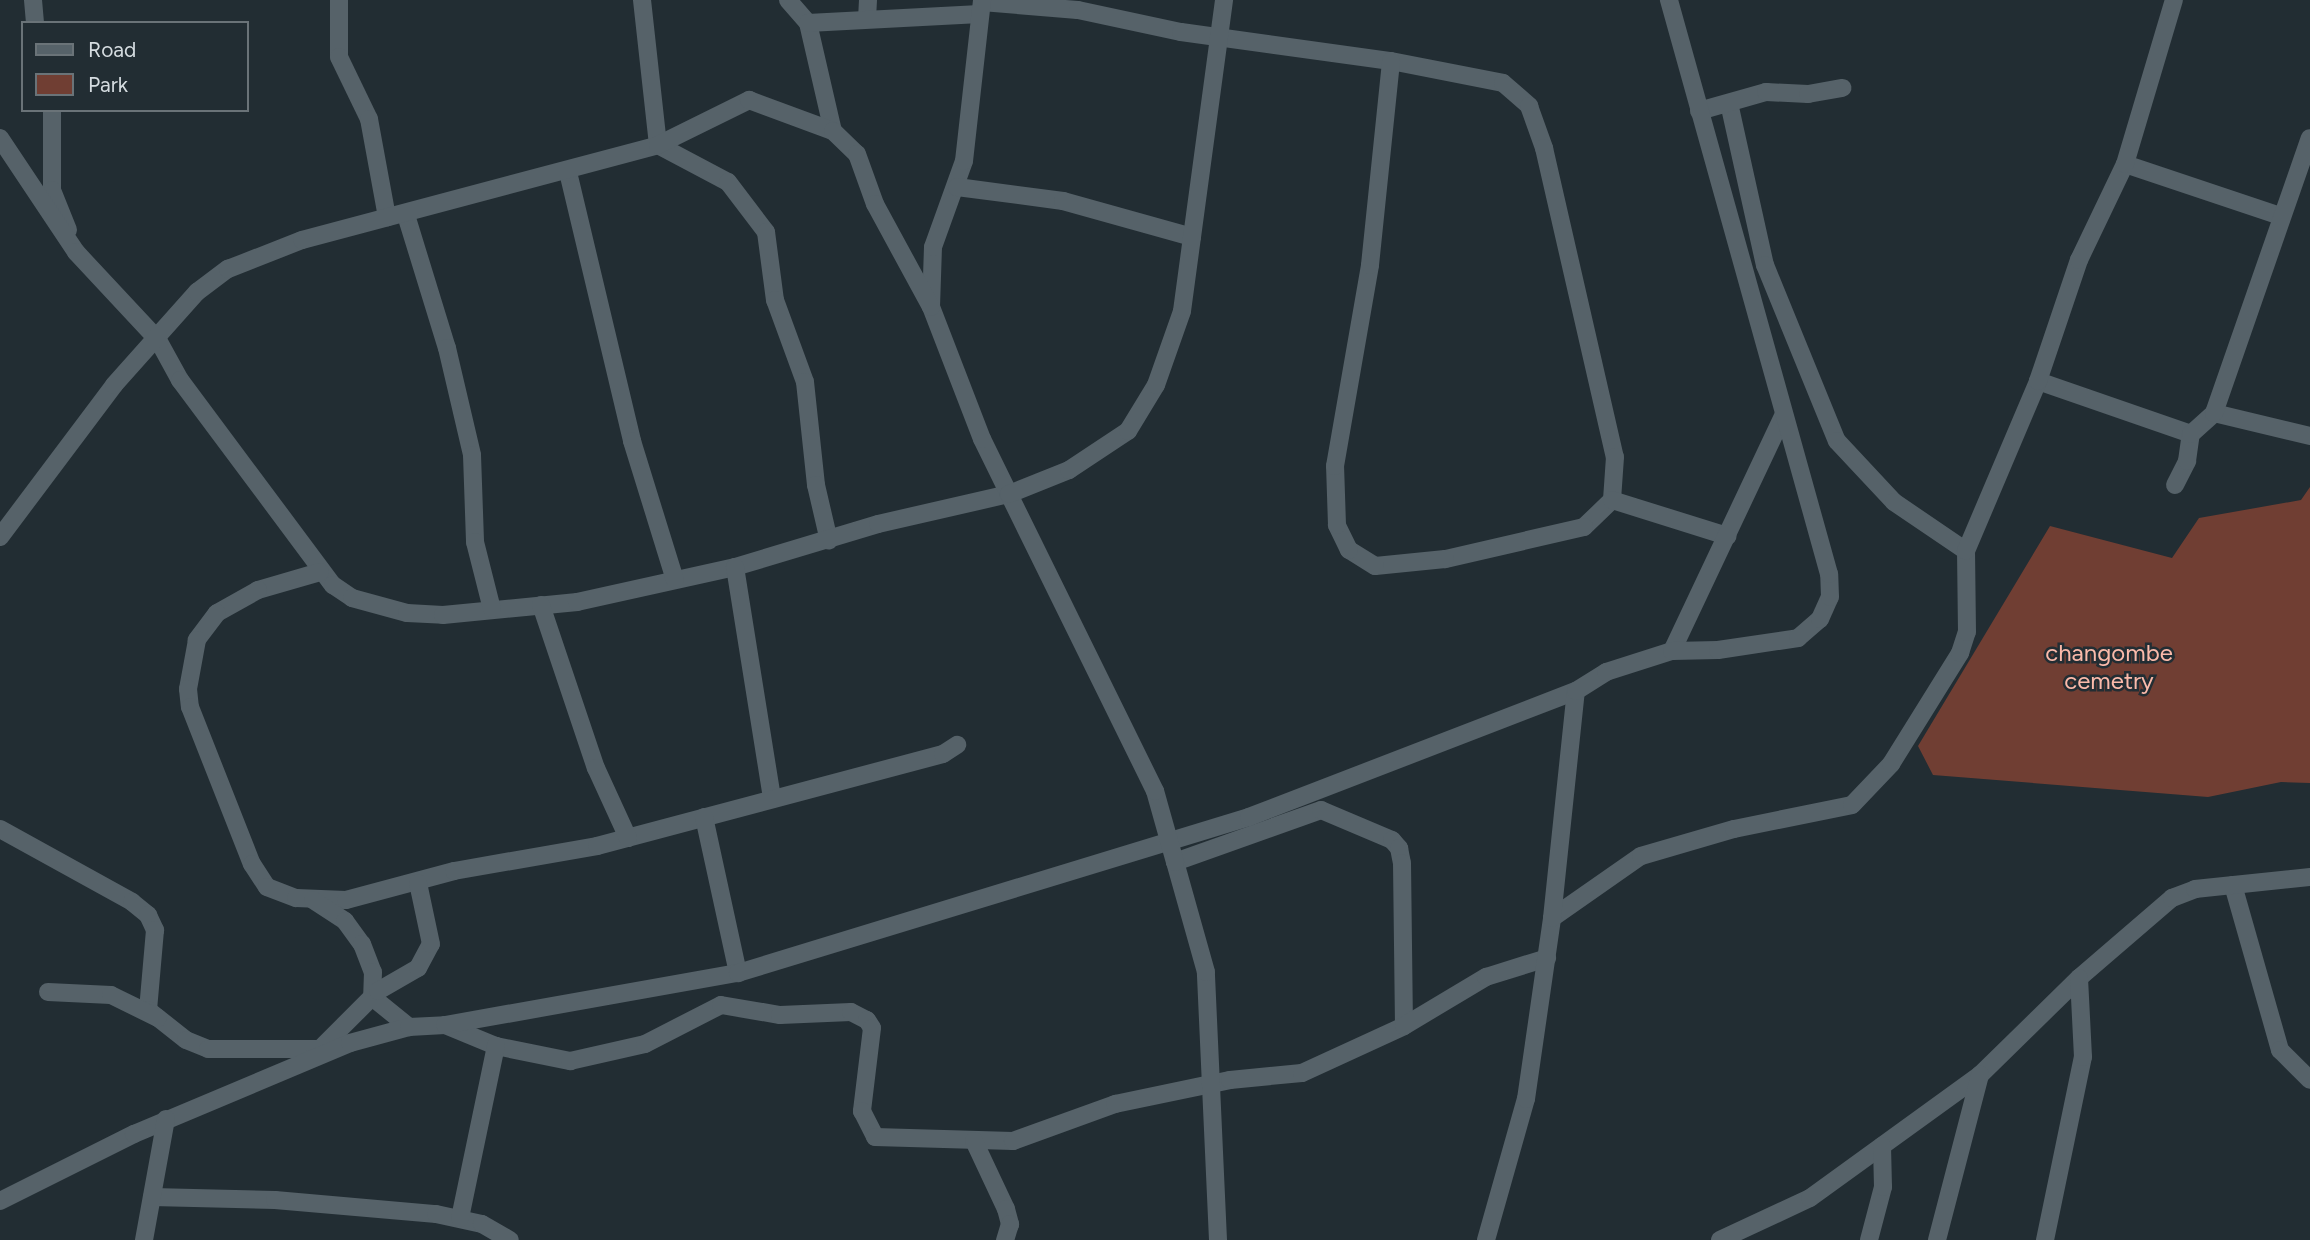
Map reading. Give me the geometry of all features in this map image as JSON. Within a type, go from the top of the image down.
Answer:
[{"type":"street","points":[[33,0],[35,21]]},
{"type":"street","points":[[339,0],[339,57],[369,119],[387,217]]},
{"type":"street","points":[[642,0],[658,145]]},
{"type":"street","points":[[788,0],[808,23],[832,131]]},
{"type":"street","points":[[867,19],[869,0]]},
{"type":"street","points":[[0,138],[76,252],[158,340],[180,380],[320,572],[352,598],[407,613],[443,615],[577,602],[735,567],[829,541],[878,524],[1009,494],[1069,470],[1128,431],[1156,385],[1182,311],[1224,0]]},
{"type":"street","points":[[0,1201],[166,1119],[302,1067],[350,1043],[409,1027],[445,1025],[738,973],[1170,843],[1576,691],[1606,673],[1672,651],[1718,650],[1798,638],[1827,609],[1829,574],[1669,0]]},
{"type":"street","points":[[1552,918],[1640,856],[1734,829],[1852,806],[1891,764],[1960,653],[1967,632],[1966,551],[2038,381],[2080,260],[2125,164],[2174,0]]},
{"type":"street","points":[[808,23],[982,5],[1078,10],[1181,32],[1220,35],[1391,61],[1503,83],[1530,106],[1544,148],[1615,457],[1612,500],[1584,527],[1445,559],[1375,566],[1349,550],[1338,525],[1335,466],[1370,265],[1391,61]]},
{"type":"street","points":[[931,307],[933,247],[957,187],[964,161],[982,5]]},
{"type":"street","points":[[1699,111],[1766,92],[1808,94],[1842,88]]},
{"type":"street","points":[[0,537],[114,385],[158,340],[197,292],[228,269],[262,253],[387,217],[406,215],[568,172],[658,145],[749,100],[832,131],[862,162],[875,204],[931,307],[1009,494],[1155,791],[1206,972],[1214,1083],[1218,1240]]},
{"type":"street","points":[[1729,103],[1765,265],[1837,441],[1894,502],[1966,551]]},
{"type":"street","points":[[52,112],[52,190],[76,252]]},
{"type":"street","points":[[2175,485],[2187,461],[2191,434],[2214,413],[2280,216],[2310,138]]},
{"type":"street","points":[[658,145],[728,182],[766,232],[775,300],[805,382],[816,485],[829,541]]},
{"type":"street","points":[[2125,164],[2280,216]]},
{"type":"street","points":[[568,172],[632,441],[675,580]]},
{"type":"street","points":[[957,187],[1063,201],[1192,237]]},
{"type":"street","points":[[406,215],[447,348],[472,455],[475,542],[492,609]]},
{"type":"street","points":[[2038,381],[2191,434]]},
{"type":"street","points":[[2214,413],[2310,436]]},
{"type":"street","points":[[1672,651],[1783,416]]},
{"type":"street","points":[[1612,500],[1727,536]]},
{"type":"street","points":[[735,567],[772,799]]},
{"type":"street","points":[[320,572],[258,590],[217,613],[197,640],[188,689],[190,708],[252,864],[267,887],[309,898],[346,900],[418,883],[454,871],[628,838],[943,754],[957,745]]},
{"type":"street","points":[[541,605],[596,768],[628,838]]},
{"type":"street","points":[[1486,1240],[1526,1099],[1552,918],[1576,691]]},
{"type":"street","points":[[1175,862],[1321,810],[1392,840],[1402,863],[1404,1026]]},
{"type":"street","points":[[704,817],[738,973]]},
{"type":"street","points":[[0,829],[30,850],[132,902],[148,915],[155,930],[148,1010],[186,1040],[208,1049],[320,1049]]},
{"type":"street","points":[[1720,1240],[1810,1198],[1980,1075],[2079,978],[2172,898],[2195,889],[2310,877]]},
{"type":"street","points":[[302,1067],[372,997],[418,968],[431,944],[418,883]]},
{"type":"street","points":[[2233,885],[2280,1050],[2310,1080]]},
{"type":"street","points":[[309,898],[345,921],[362,944],[373,972],[372,997]]},
{"type":"street","points":[[445,1025],[496,1046],[583,1060],[620,1047],[645,1044],[721,1005],[780,1015],[851,1012],[860,1015],[872,1028],[862,1111],[868,1131],[883,1139],[1013,1141],[1115,1104],[1214,1083],[1302,1073],[1404,1026],[1486,977],[1546,958]]},
{"type":"street","points":[[2045,1240],[2082,1057],[2079,978]]},
{"type":"street","points":[[48,992],[111,995],[164,1021]]},
{"type":"street","points":[[372,997],[409,1027]]},
{"type":"street","points":[[460,1218],[496,1046]]},
{"type":"street","points":[[1937,1240],[1980,1075]]},
{"type":"street","points":[[144,1240],[166,1119]]},
{"type":"street","points":[[974,1141],[1006,1209],[1010,1224],[1005,1240]]},
{"type":"street","points":[[1869,1240],[1883,1187],[1882,1146]]},
{"type":"street","points":[[152,1197],[275,1200],[460,1218],[503,1232],[510,1240]]},
{"type":"green space","name":"changombe cemetry","points":[[2310,487],[2310,783],[2281,782],[2208,797],[1933,775],[1918,746],[2050,526],[2172,558],[2199,518],[2301,500]]}]
